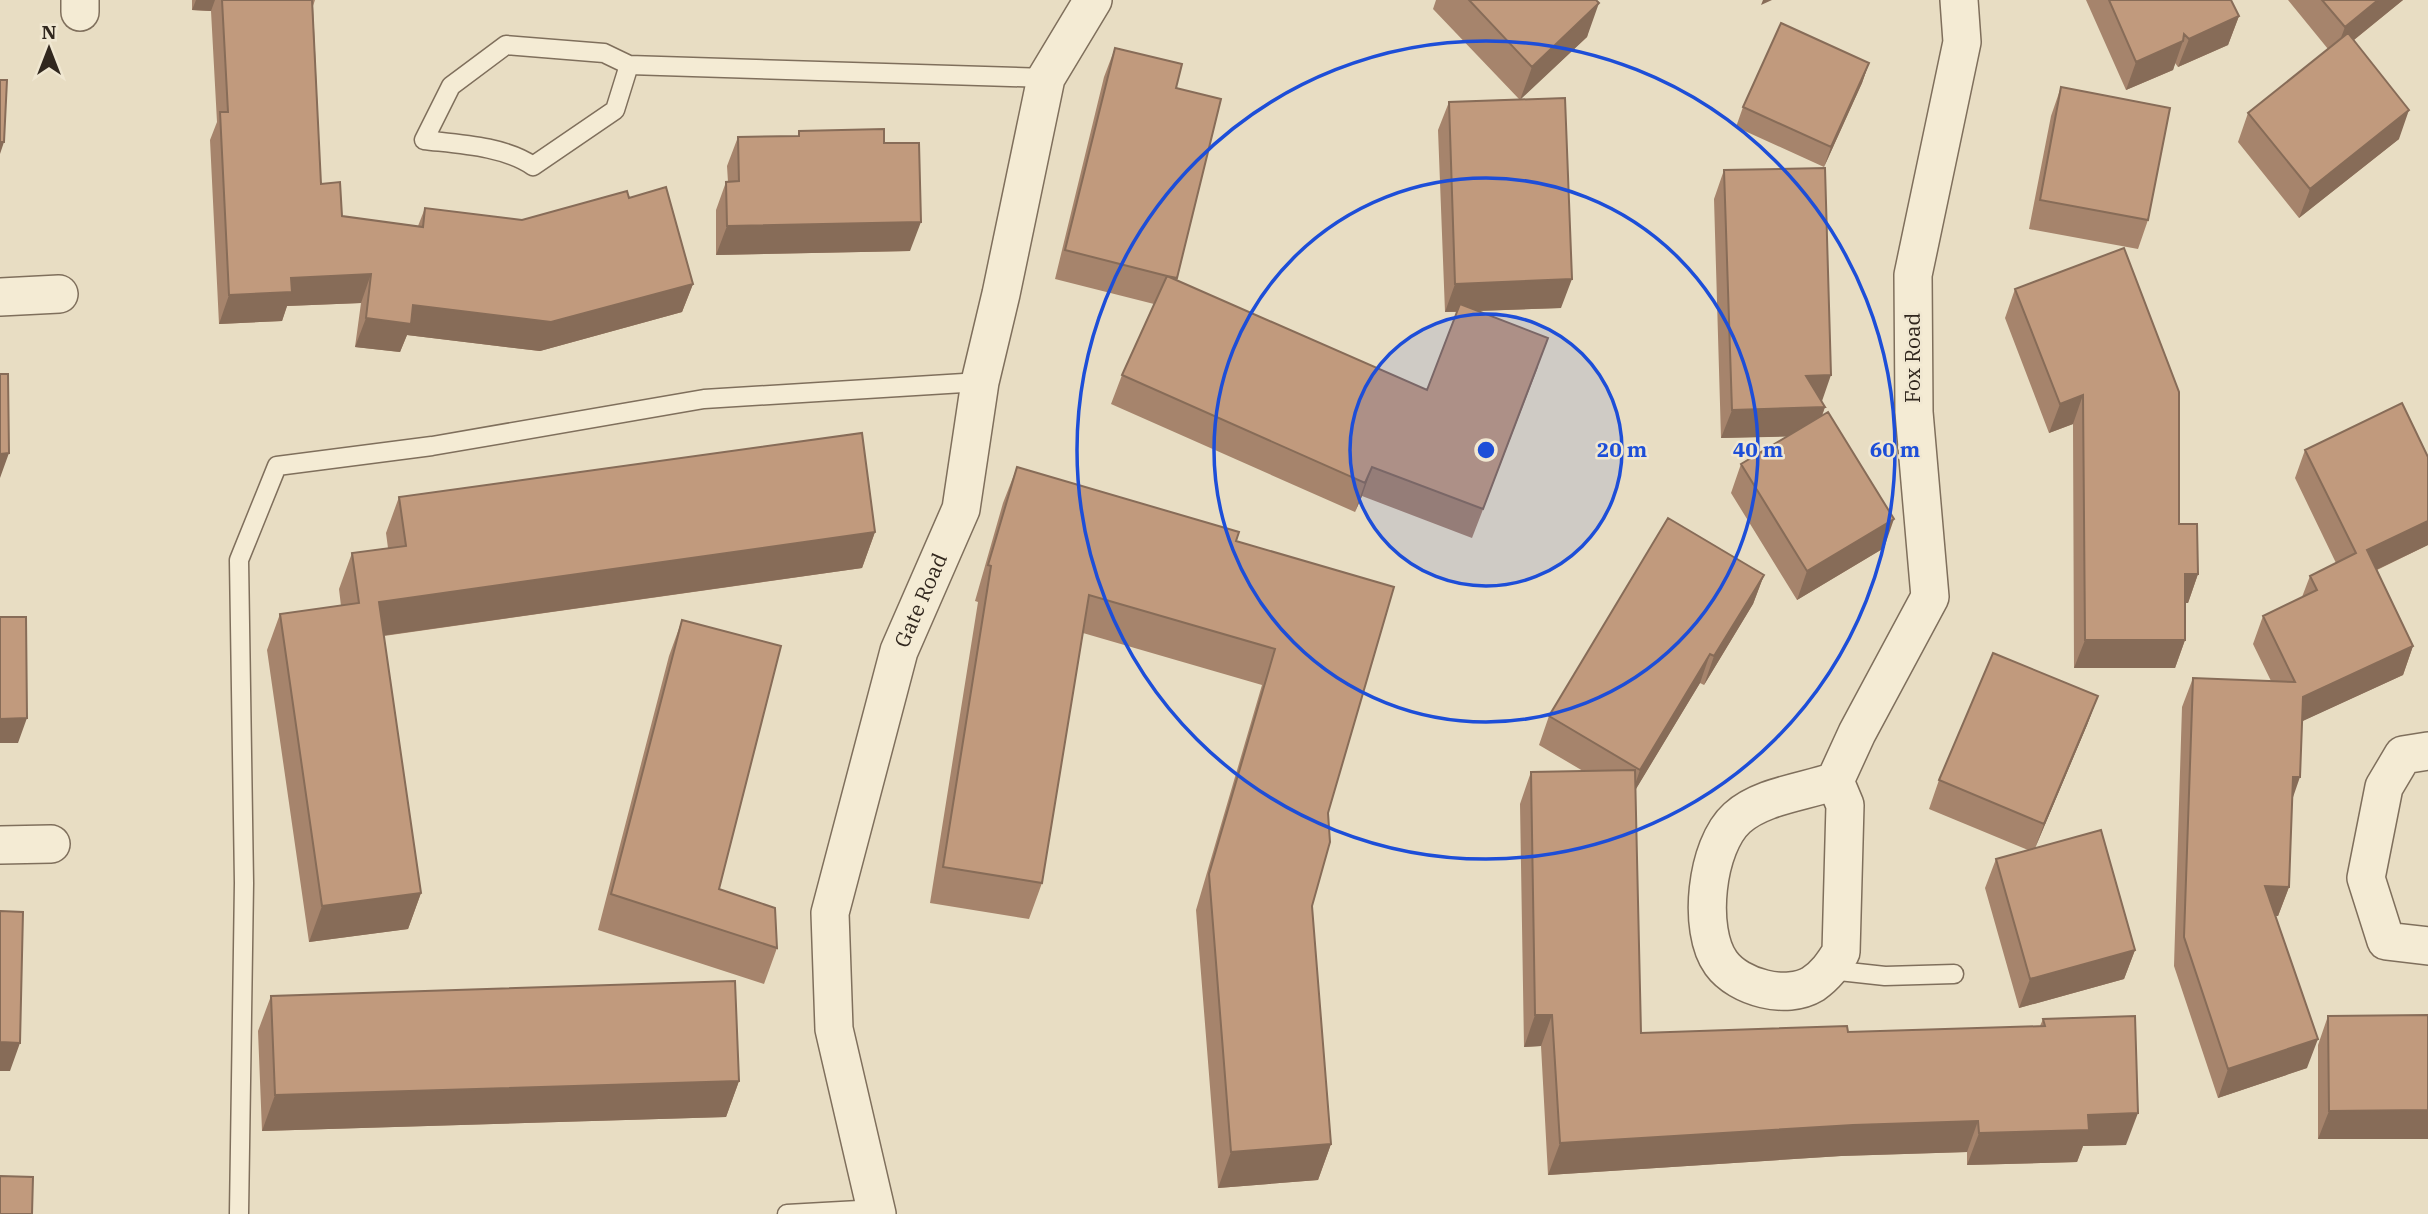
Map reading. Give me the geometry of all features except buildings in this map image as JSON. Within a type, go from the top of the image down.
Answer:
[{"type":"street","name":"Gate Road","points":[[877,1211],[834,1029],[830,913],[899,651],[961,509],[980,382],[1046,78],[1093,0]]},
{"type":"street","name":"Fox Road","points":[[1835,781],[1857,733],[1930,597],[1913,412],[1913,275],[1962,42],[1959,0]]},
{"type":"street","points":[[0,297],[59,294]]},
{"type":"street","points":[[2428,751],[2403,755],[2384,787],[2366,878],[2386,941],[2428,946]]},
{"type":"street","points":[[1835,781],[1845,805],[1841,952],[1830,970],[1811,985],[1787,991],[1759,988],[1739,980],[1721,964],[1711,942],[1708,901],[1720,843],[1734,820],[1750,808],[1835,781]]},
{"type":"street","points":[[0,845],[51,844]]},
{"type":"lane","points":[[629,65],[615,110],[533,166],[522,158],[424,140],[451,86],[506,45],[604,53],[629,65],[1046,78]]},
{"type":"lane","points":[[239,1214],[244,883],[239,560],[277,466],[432,446],[704,399],[980,382]]},
{"type":"lane","points":[[1830,970],[1885,976],[1954,974]]},
{"type":"lane","points":[[788,1214],[877,1211]]}]
